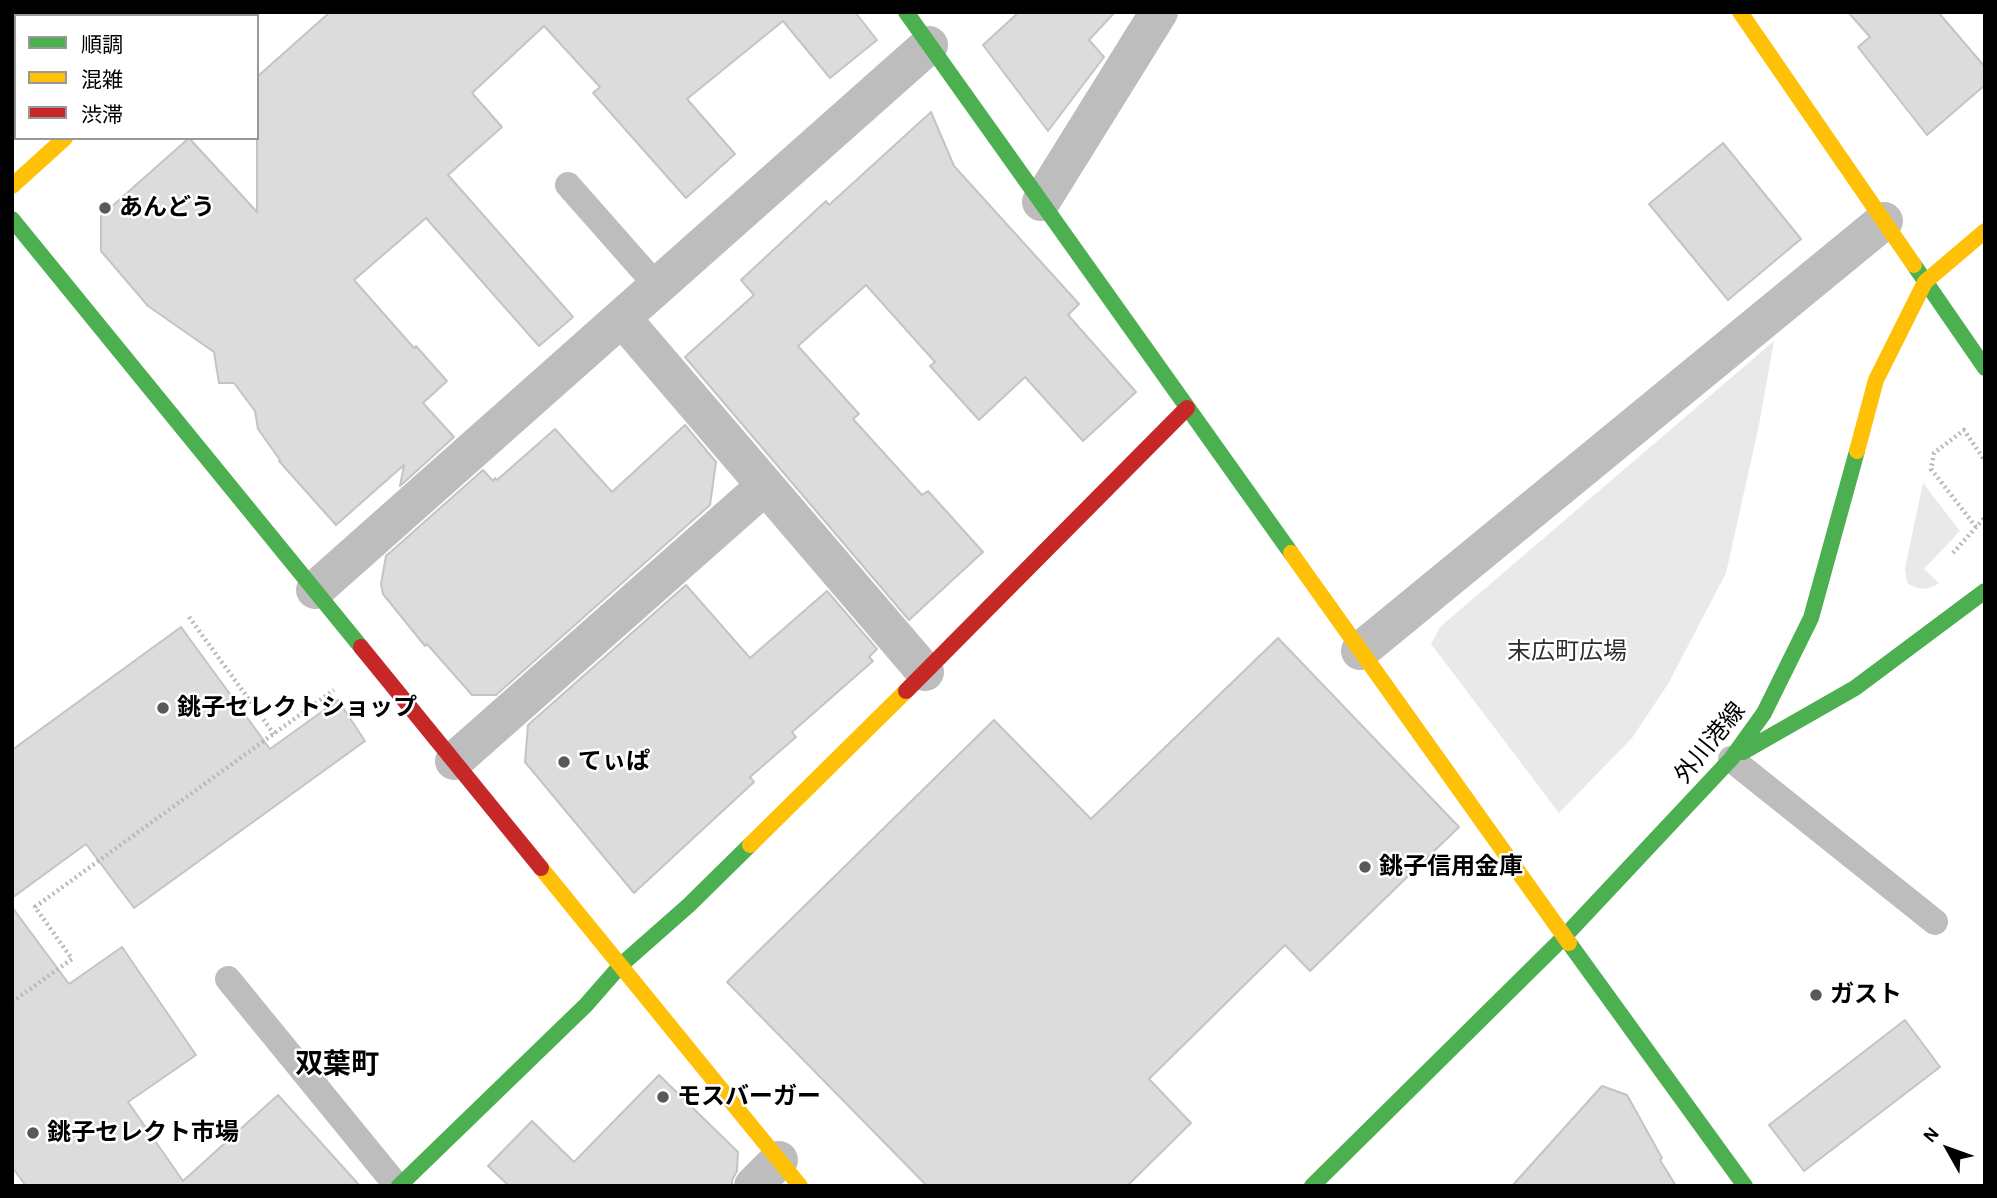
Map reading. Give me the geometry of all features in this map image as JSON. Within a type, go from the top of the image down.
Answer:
[{"type":"street","points":[[906,12],[1564,937],[1745,1186]]},
{"type":"street","points":[[1041,202],[1159,12]]},
{"type":"street","points":[[1740,12],[1985,368]]},
{"type":"street","points":[[315,590],[929,45]]},
{"type":"street","points":[[12,186],[63,140]]},
{"type":"street","points":[[12,219],[621,965],[777,1177]]},
{"type":"street","points":[[1360,651],[1884,221]]},
{"type":"street","name":"外川港線","points":[[1312,1186],[1564,937],[1731,759],[1763,713],[1811,618],[1877,380],[1926,282],[1985,231]]},
{"type":"street","points":[[622,318],[925,672]]},
{"type":"street","points":[[398,1186],[586,1005],[621,965],[689,905],[1187,408]]},
{"type":"street","points":[[454,761],[765,486]]},
{"type":"street","points":[[1731,759],[1856,688],[1985,590]]},
{"type":"lane","points":[[568,185],[657,286]]},
{"type":"lane","points":[[1731,759],[1935,922]]},
{"type":"lane","points":[[228,979],[398,1186]]},
{"type":"path","points":[[1976,527],[1931,470],[1934,453],[1964,430],[1985,461]]},
{"type":"path","points":[[1950,556],[1985,517]]},
{"type":"path","points":[[189,617],[274,734]]},
{"type":"path","points":[[12,1002],[72,958],[35,907],[336,689],[328,680]]},
{"type":"green space","name":"末広町広場","points":[[1774,341],[1759,425],[1726,573],[1668,684],[1632,738],[1559,813],[1431,644],[1440,627]]},
{"type":"green space","points":[[1923,483],[1960,531],[1924,569],[1939,583],[1923,589],[1907,583],[1905,568]]},
{"type":"building","points":[[330,12],[855,12],[877,40],[830,78],[783,21],[687,99],[735,154],[686,198],[593,93],[600,87],[544,26],[472,93],[502,127],[448,175],[573,317],[539,346],[426,218],[354,280],[447,381],[423,403],[454,437],[400,486],[404,465],[336,525],[279,461],[258,429],[255,411],[234,383],[219,383],[214,352],[148,306],[101,251],[101,216],[187,140],[191,140],[257,212],[259,75]]},
{"type":"building","points":[[1019,12],[1115,12],[1089,40],[1104,57],[1048,131],[983,45]]},
{"type":"building","points":[[1848,12],[1938,12],[1985,67],[1985,85],[1927,135],[1858,47],[1870,37]]},
{"type":"building","points":[[931,112],[954,166],[1079,304],[1068,315],[1136,392],[1083,441],[1025,377],[979,420],[930,366],[935,362],[866,285],[798,346],[859,414],[853,419],[922,495],[928,491],[983,552],[909,620],[685,357],[754,295],[741,280],[826,201],[829,205]]},
{"type":"building","points":[[1723,143],[1801,239],[1728,300],[1649,204]]},
{"type":"building","points":[[685,425],[716,462],[710,505],[496,695],[472,695],[427,644],[425,646],[383,594],[381,584],[386,556],[483,470],[493,481],[495,478],[497,480],[555,429],[612,492]]},
{"type":"building","points":[[686,585],[750,658],[827,591],[877,649],[869,657],[873,661],[792,732],[796,737],[750,777],[754,782],[634,893],[525,762],[528,725]]},
{"type":"building","points":[[181,627],[270,749],[338,700],[365,741],[134,908],[86,844],[12,898],[12,750]]},
{"type":"building","points":[[1278,638],[1459,827],[1310,971],[1285,945],[1149,1079],[1191,1123],[1127,1186],[927,1186],[727,982],[994,720],[1091,819]]},
{"type":"building","points":[[12,907],[69,984],[122,947],[196,1055],[128,1102],[183,1181],[278,1095],[360,1186],[26,1186],[12,1167]]},
{"type":"building","points":[[1905,1020],[1940,1067],[1804,1171],[1769,1125]]},
{"type":"building","points":[[659,1075],[738,1152],[737,1171],[732,1186],[509,1186],[488,1166],[532,1121],[574,1162]]},
{"type":"building","points":[[1602,1086],[1627,1095],[1676,1186],[1512,1186]]},
{"type":"traffic: fast","points":[[906,12],[1291,553]]},
{"type":"traffic: fast","points":[[12,219],[361,647]]},
{"type":"traffic: fast","points":[[1914,265],[1985,368]]},
{"type":"traffic: fast","points":[[1312,1186],[1564,937],[1731,759],[1764,713],[1811,618],[1857,451]]},
{"type":"traffic: fast","points":[[1743,752],[1855,688],[1985,591]]},
{"type":"traffic: fast","points":[[399,1186],[586,1005],[621,965],[689,905],[750,845]]},
{"type":"traffic: fast","points":[[1569,943],[1745,1186]]},
{"type":"traffic: slow","points":[[1740,12],[1914,265]]},
{"type":"traffic: slow","points":[[12,186],[63,140]]},
{"type":"traffic: slow","points":[[1857,451],[1876,380],[1925,282],[1985,231]]},
{"type":"traffic: slow","points":[[1291,553],[1569,943]]},
{"type":"traffic: slow","points":[[750,845],[906,691]]},
{"type":"traffic: slow","points":[[541,868],[800,1186]]},
{"type":"traffic: jam","points":[[906,691],[1187,408]]},
{"type":"traffic: jam","points":[[361,647],[541,868]]},
{"type":"place","name":"あんどう","points":[[105,208]]},
{"type":"place","name":"銚子セレクトショップ","points":[[163,708]]},
{"type":"place","name":"てぃぱ","points":[[564,762]]},
{"type":"place","name":"銚子信用金庫","points":[[1365,867]]},
{"type":"place","name":"ガスト","points":[[1816,995]]},
{"type":"place","name":"モスバーガー","points":[[663,1097]]},
{"type":"place","name":"銚子セレクト市場","points":[[33,1133]]},
{"type":"district","name":"双葉町","points":[[337,1065]]}]
